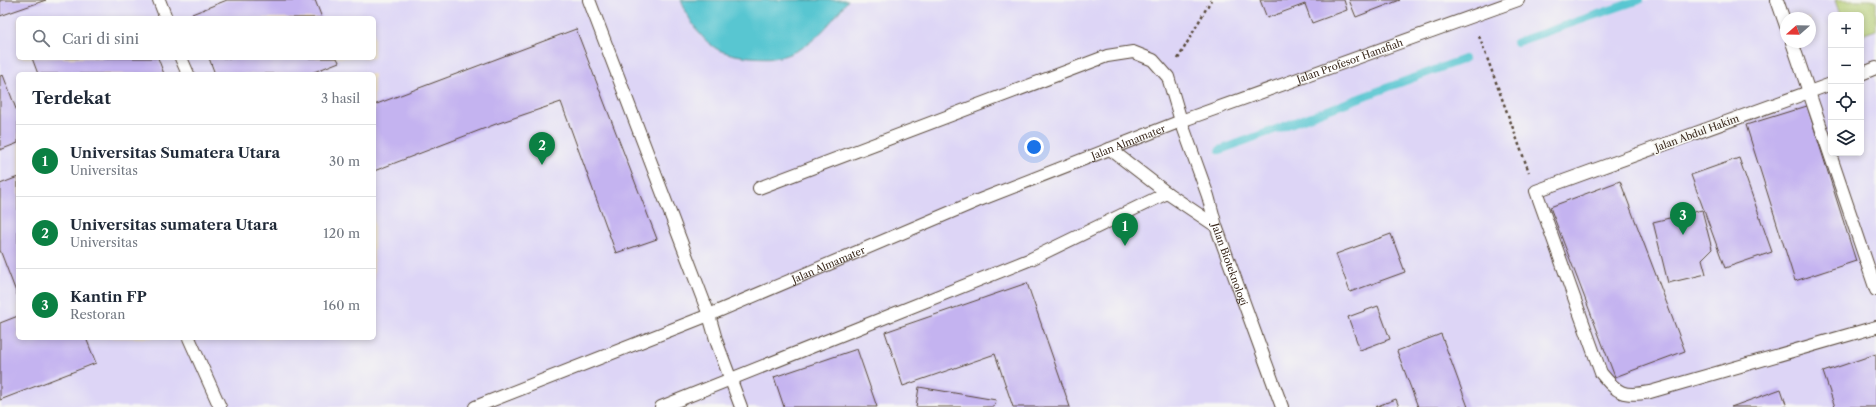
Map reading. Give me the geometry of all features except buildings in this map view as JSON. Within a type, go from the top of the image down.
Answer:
[{"type":"lane","points":[[159,0],[165,16]]},
{"type":"lane","points":[[589,0],[709,315],[730,380],[741,407]]},
{"type":"lane","name":"Jalan Profesor Hanafiah","points":[[1181,121],[1518,0]]},
{"type":"lane","points":[[1777,0],[1781,12]]},
{"type":"lane","points":[[1794,48],[1876,290]]},
{"type":"lane","points":[[760,188],[1107,56],[1133,52],[1153,60],[1168,77]]},
{"type":"lane","points":[[183,60],[187,72]]},
{"type":"lane","points":[[1864,73],[1876,68]]},
{"type":"lane","name":"Jalan Bioteknologi","points":[[1168,77],[1181,121],[1208,196],[1216,226],[1282,407]]},
{"type":"lane","name":"Jalan Abdul Hakim","points":[[1536,191],[1828,85]]},
{"type":"lane","name":"Jalan Almamater","points":[[475,407],[709,315],[978,201],[1181,121]]},
{"type":"lane","points":[[1110,149],[1167,193],[1216,226]]},
{"type":"lane","points":[[1536,191],[1601,373],[1613,388],[1629,396],[1650,392],[1876,327]]},
{"type":"lane","points":[[661,407],[1031,259],[1167,193]]},
{"type":"lane","points":[[190,340],[220,407]]},
{"type":"path","points":[[1168,77],[1211,0]]},
{"type":"path","points":[[1472,17],[1536,191]]},
{"type":"shaded area","points":[[0,0],[1876,0],[1876,407],[0,407]]},
{"type":"green space","points":[[1835,0],[1876,0],[1876,30],[1864,34],[1864,12],[1839,12]]},
{"type":"water","points":[[681,0],[848,0],[821,32],[802,48],[782,56],[764,58],[727,53],[708,43],[694,26]]},
{"type":"waterway","points":[[1517,42],[1639,0]]},
{"type":"waterway","points":[[1220,150],[1464,59]]},
{"type":"place","name":"Universitas sumatera Utara","points":[[542,165]]},
{"type":"place","name":"Kantin FP","points":[[1683,235]]},
{"type":"place","name":"Universitas Sumatera Utara","points":[[1125,246]]}]
